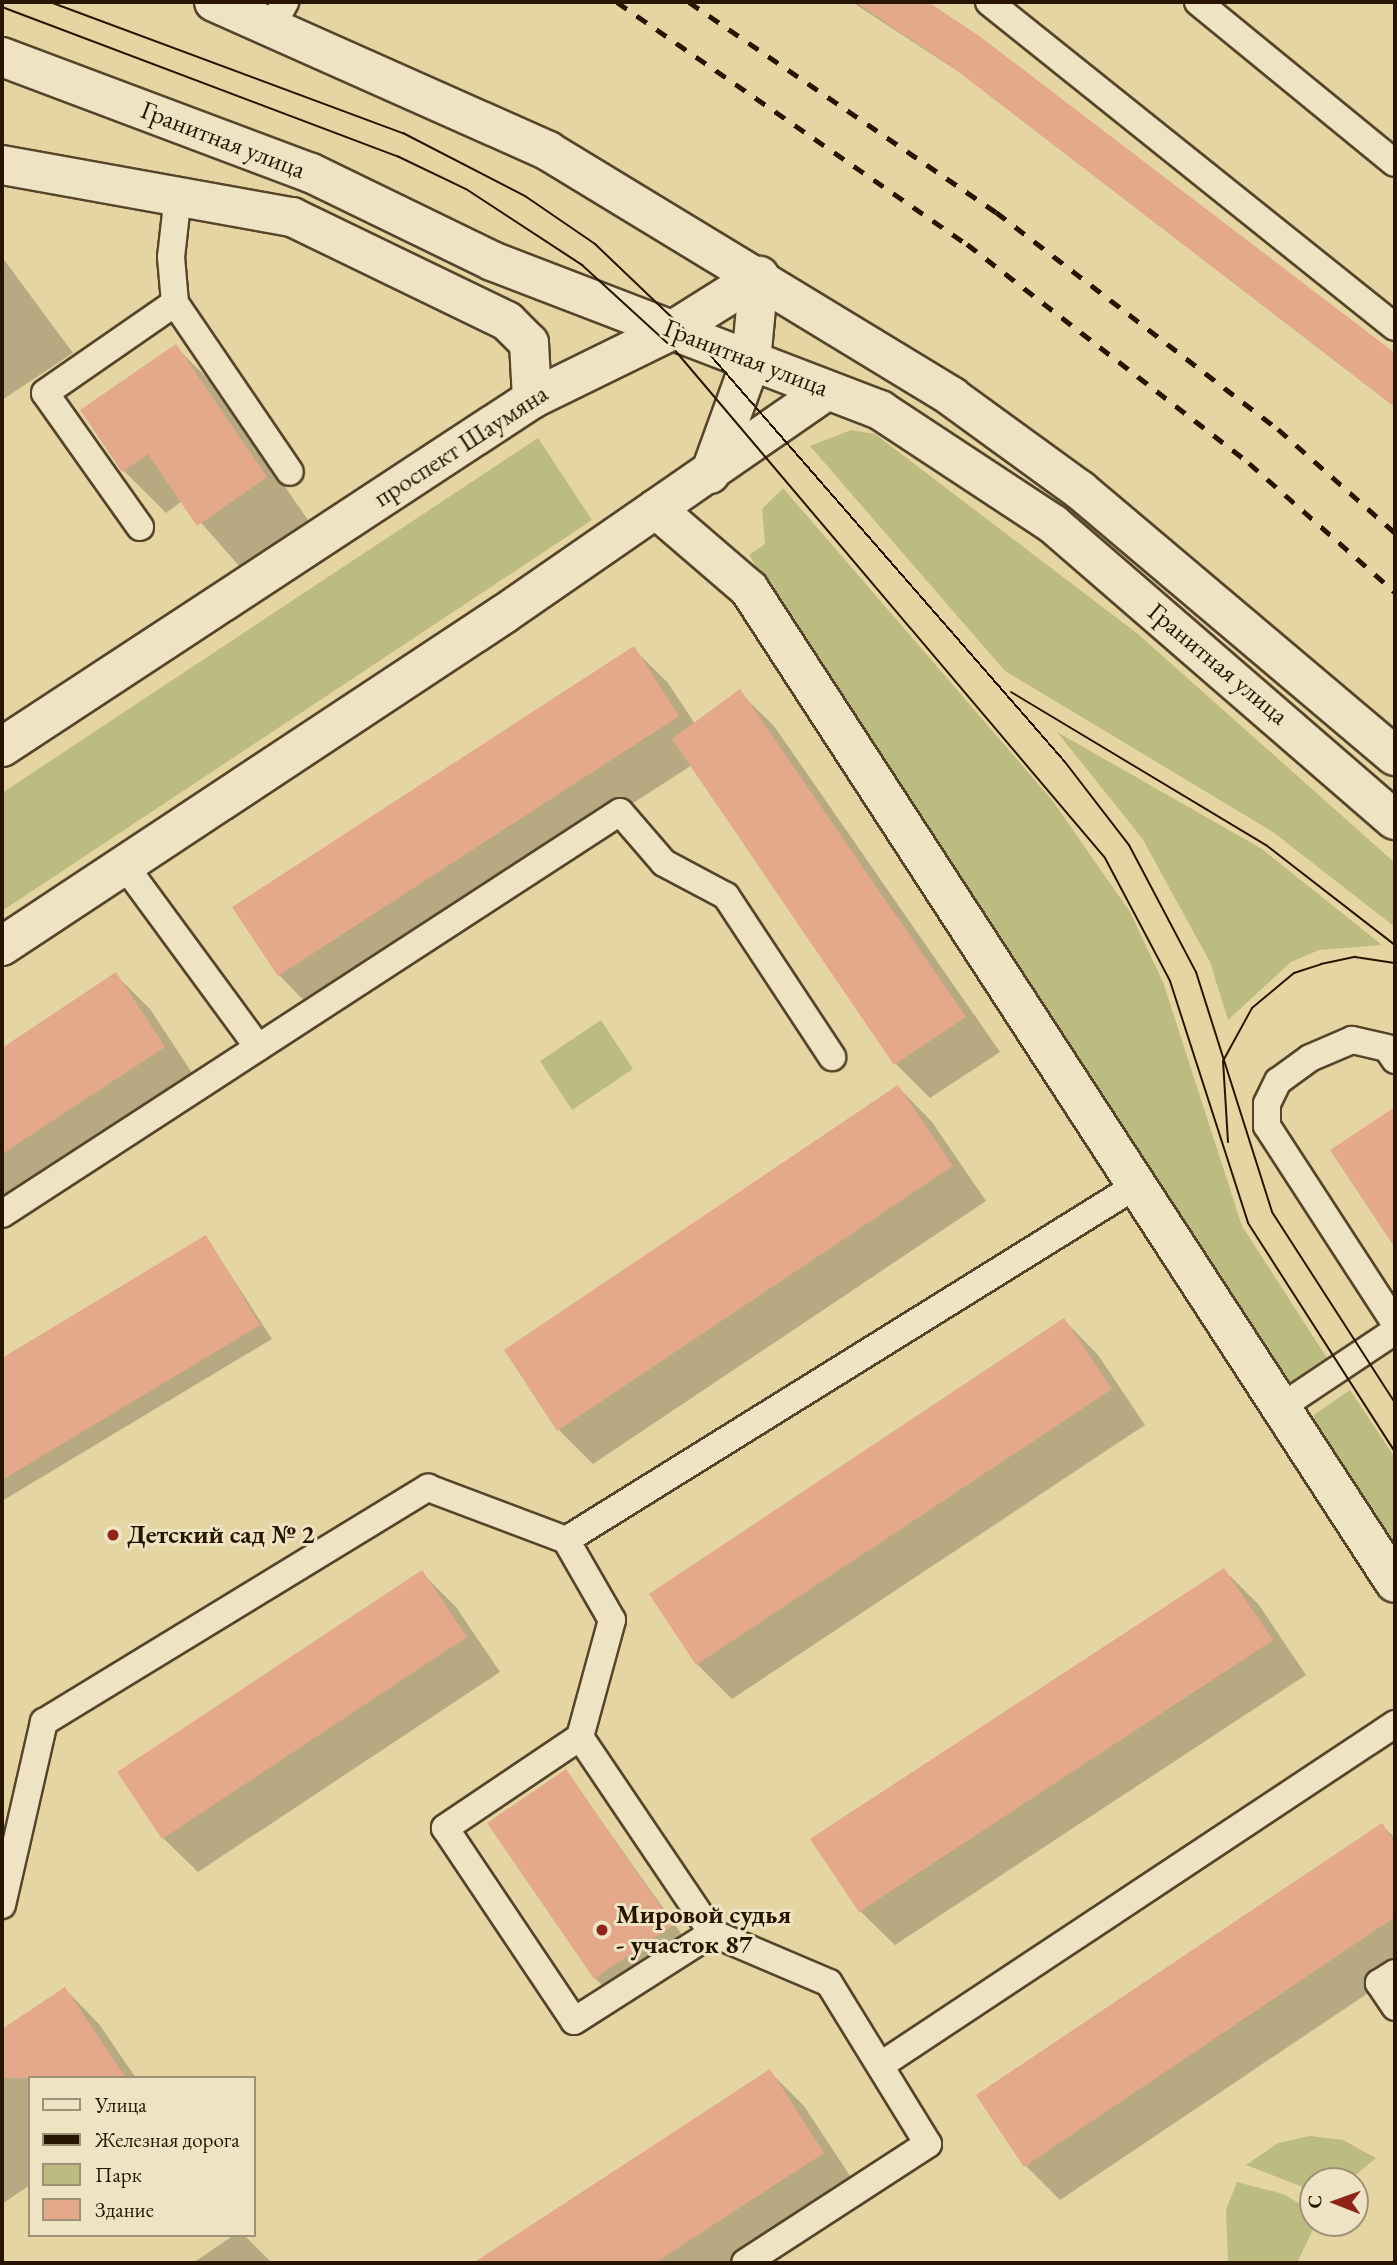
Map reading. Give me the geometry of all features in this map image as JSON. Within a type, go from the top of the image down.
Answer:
[{"type":"street","name":"Гранитная улица","points":[[214,2],[279,13],[548,152],[759,276],[952,397],[1080,490],[1395,756]]},
{"type":"street","name":"Гранитная улица","points":[[2,57],[311,173],[492,261],[827,390],[922,434],[1053,524],[1395,820]]},
{"type":"street","name":"Гранитная улица","points":[[2,165],[292,217],[507,321],[529,343],[532,399]]},
{"type":"street","points":[[292,217],[311,173]]},
{"type":"street","name":"проспект Шаумяна","points":[[2,747],[532,399],[673,330],[759,276]]},
{"type":"street","points":[[710,474],[751,360],[759,276]]},
{"type":"street","points":[[2,947],[710,474],[827,390]]},
{"type":"street","points":[[656,509],[749,589],[1137,1185],[1278,1409],[1395,1583]]},
{"type":"lane","points":[[989,2],[1395,327]]},
{"type":"lane","points":[[1198,2],[1395,163]]},
{"type":"lane","points":[[178,195],[171,257],[174,303],[290,472]]},
{"type":"lane","points":[[140,527],[45,393],[174,303]]},
{"type":"lane","points":[[2,1214],[620,813],[664,863],[726,895],[832,1057]]},
{"type":"lane","points":[[125,866],[258,1047]]},
{"type":"lane","points":[[1395,1058],[1373,1042],[1352,1040],[1310,1058],[1278,1082],[1267,1104],[1267,1126],[1395,1323]]},
{"type":"lane","points":[[566,1540],[1137,1185]]},
{"type":"lane","points":[[1278,1409],[1395,1331]]},
{"type":"lane","points":[[2,1905],[44,1722],[428,1488],[566,1540],[612,1620],[580,1737],[446,1828],[574,2021],[712,1933]]},
{"type":"lane","points":[[884,2063],[1395,1724]]},
{"type":"lane","points":[[580,1737],[712,1933],[829,1983],[884,2063],[928,2144],[745,2263]]},
{"type":"lane","points":[[1395,1973],[1379,1983],[1395,2007]]},
{"type":"green space","points":[[851,430],[875,434],[1138,634],[1395,863],[1395,927],[1273,832],[1005,671],[810,446]]},
{"type":"green space","points":[[538,438],[592,520],[2,911],[2,793]]},
{"type":"green space","points":[[783,488],[1052,800],[1130,912],[1163,982],[1242,1226],[1327,1358],[1292,1383],[1278,1383],[1144,1180],[749,555],[765,544],[762,509]]},
{"type":"green space","points":[[1057,732],[1262,849],[1382,945],[1319,950],[1291,962],[1228,1020],[1210,962],[1142,838]]},
{"type":"green space","points":[[601,1020],[633,1069],[572,1110],[540,1061]]},
{"type":"green space","points":[[1350,1390],[1395,1458],[1395,1558],[1309,1428],[1315,1414]]},
{"type":"green space","points":[[1310,2136],[1343,2140],[1376,2158],[1365,2167],[1299,2167],[1299,2186],[1246,2165],[1278,2143]]},
{"type":"green space","points":[[1237,2182],[1283,2194],[1299,2203],[1299,2237],[1309,2237],[1297,2263],[1228,2263],[1226,2210]]},
{"type":"building","points":[[855,2],[928,2],[978,35],[1395,353],[1395,407],[951,66]]},
{"type":"building","points":[[176,344],[267,477],[197,526],[148,454],[122,472],[80,410]]},
{"type":"building","points":[[634,646],[679,716],[278,976],[232,907]]},
{"type":"building","points":[[740,689],[966,1017],[894,1065],[672,739]]},
{"type":"building","points":[[116,972],[165,1047],[2,1154],[2,1048]]},
{"type":"building","points":[[898,1085],[953,1166],[557,1431],[504,1350]]},
{"type":"building","points":[[1395,1107],[1395,1248],[1330,1150]]},
{"type":"building","points":[[206,1235],[260,1325],[2,1480],[2,1358]]},
{"type":"building","points":[[1064,1318],[1112,1389],[696,1665],[649,1594]]},
{"type":"building","points":[[1224,1568],[1273,1640],[859,1912],[810,1839]]},
{"type":"building","points":[[422,1570],[467,1637],[162,1839],[117,1772]]},
{"type":"building","points":[[566,1769],[673,1925],[594,1979],[487,1823]]},
{"type":"building","points":[[1382,1823],[1395,1842],[1395,1917],[1024,2167],[976,2095]]},
{"type":"building","points":[[65,1987],[125,2076],[2,2078],[2,2029]]},
{"type":"building","points":[[770,2069],[824,2153],[655,2263],[473,2263]]},
{"type":"tram line","points":[[50,2],[403,133],[525,196],[595,244],[704,348],[1065,762],[1129,845],[1196,972],[1272,1212],[1395,1403]]},
{"type":"tram line","points":[[2,7],[397,156],[466,189],[582,265],[673,348],[1105,858],[1170,981],[1248,1223],[1395,1452]]},
{"type":"tram line","points":[[1011,692],[1266,845],[1395,945]]},
{"type":"tram line","points":[[1228,1142],[1223,1061],[1252,1008],[1294,973],[1321,964],[1355,957],[1395,963]]},
{"type":"railway","points":[[617,2],[967,244],[1249,463],[1395,592]]},
{"type":"railway","points":[[689,2],[996,212],[1278,429],[1395,533]]},
{"type":"place","name":"Детский сад № 2","points":[[113,1535]]},
{"type":"place","name":"Мировой судья - участок 87","points":[[602,1930]]}]
